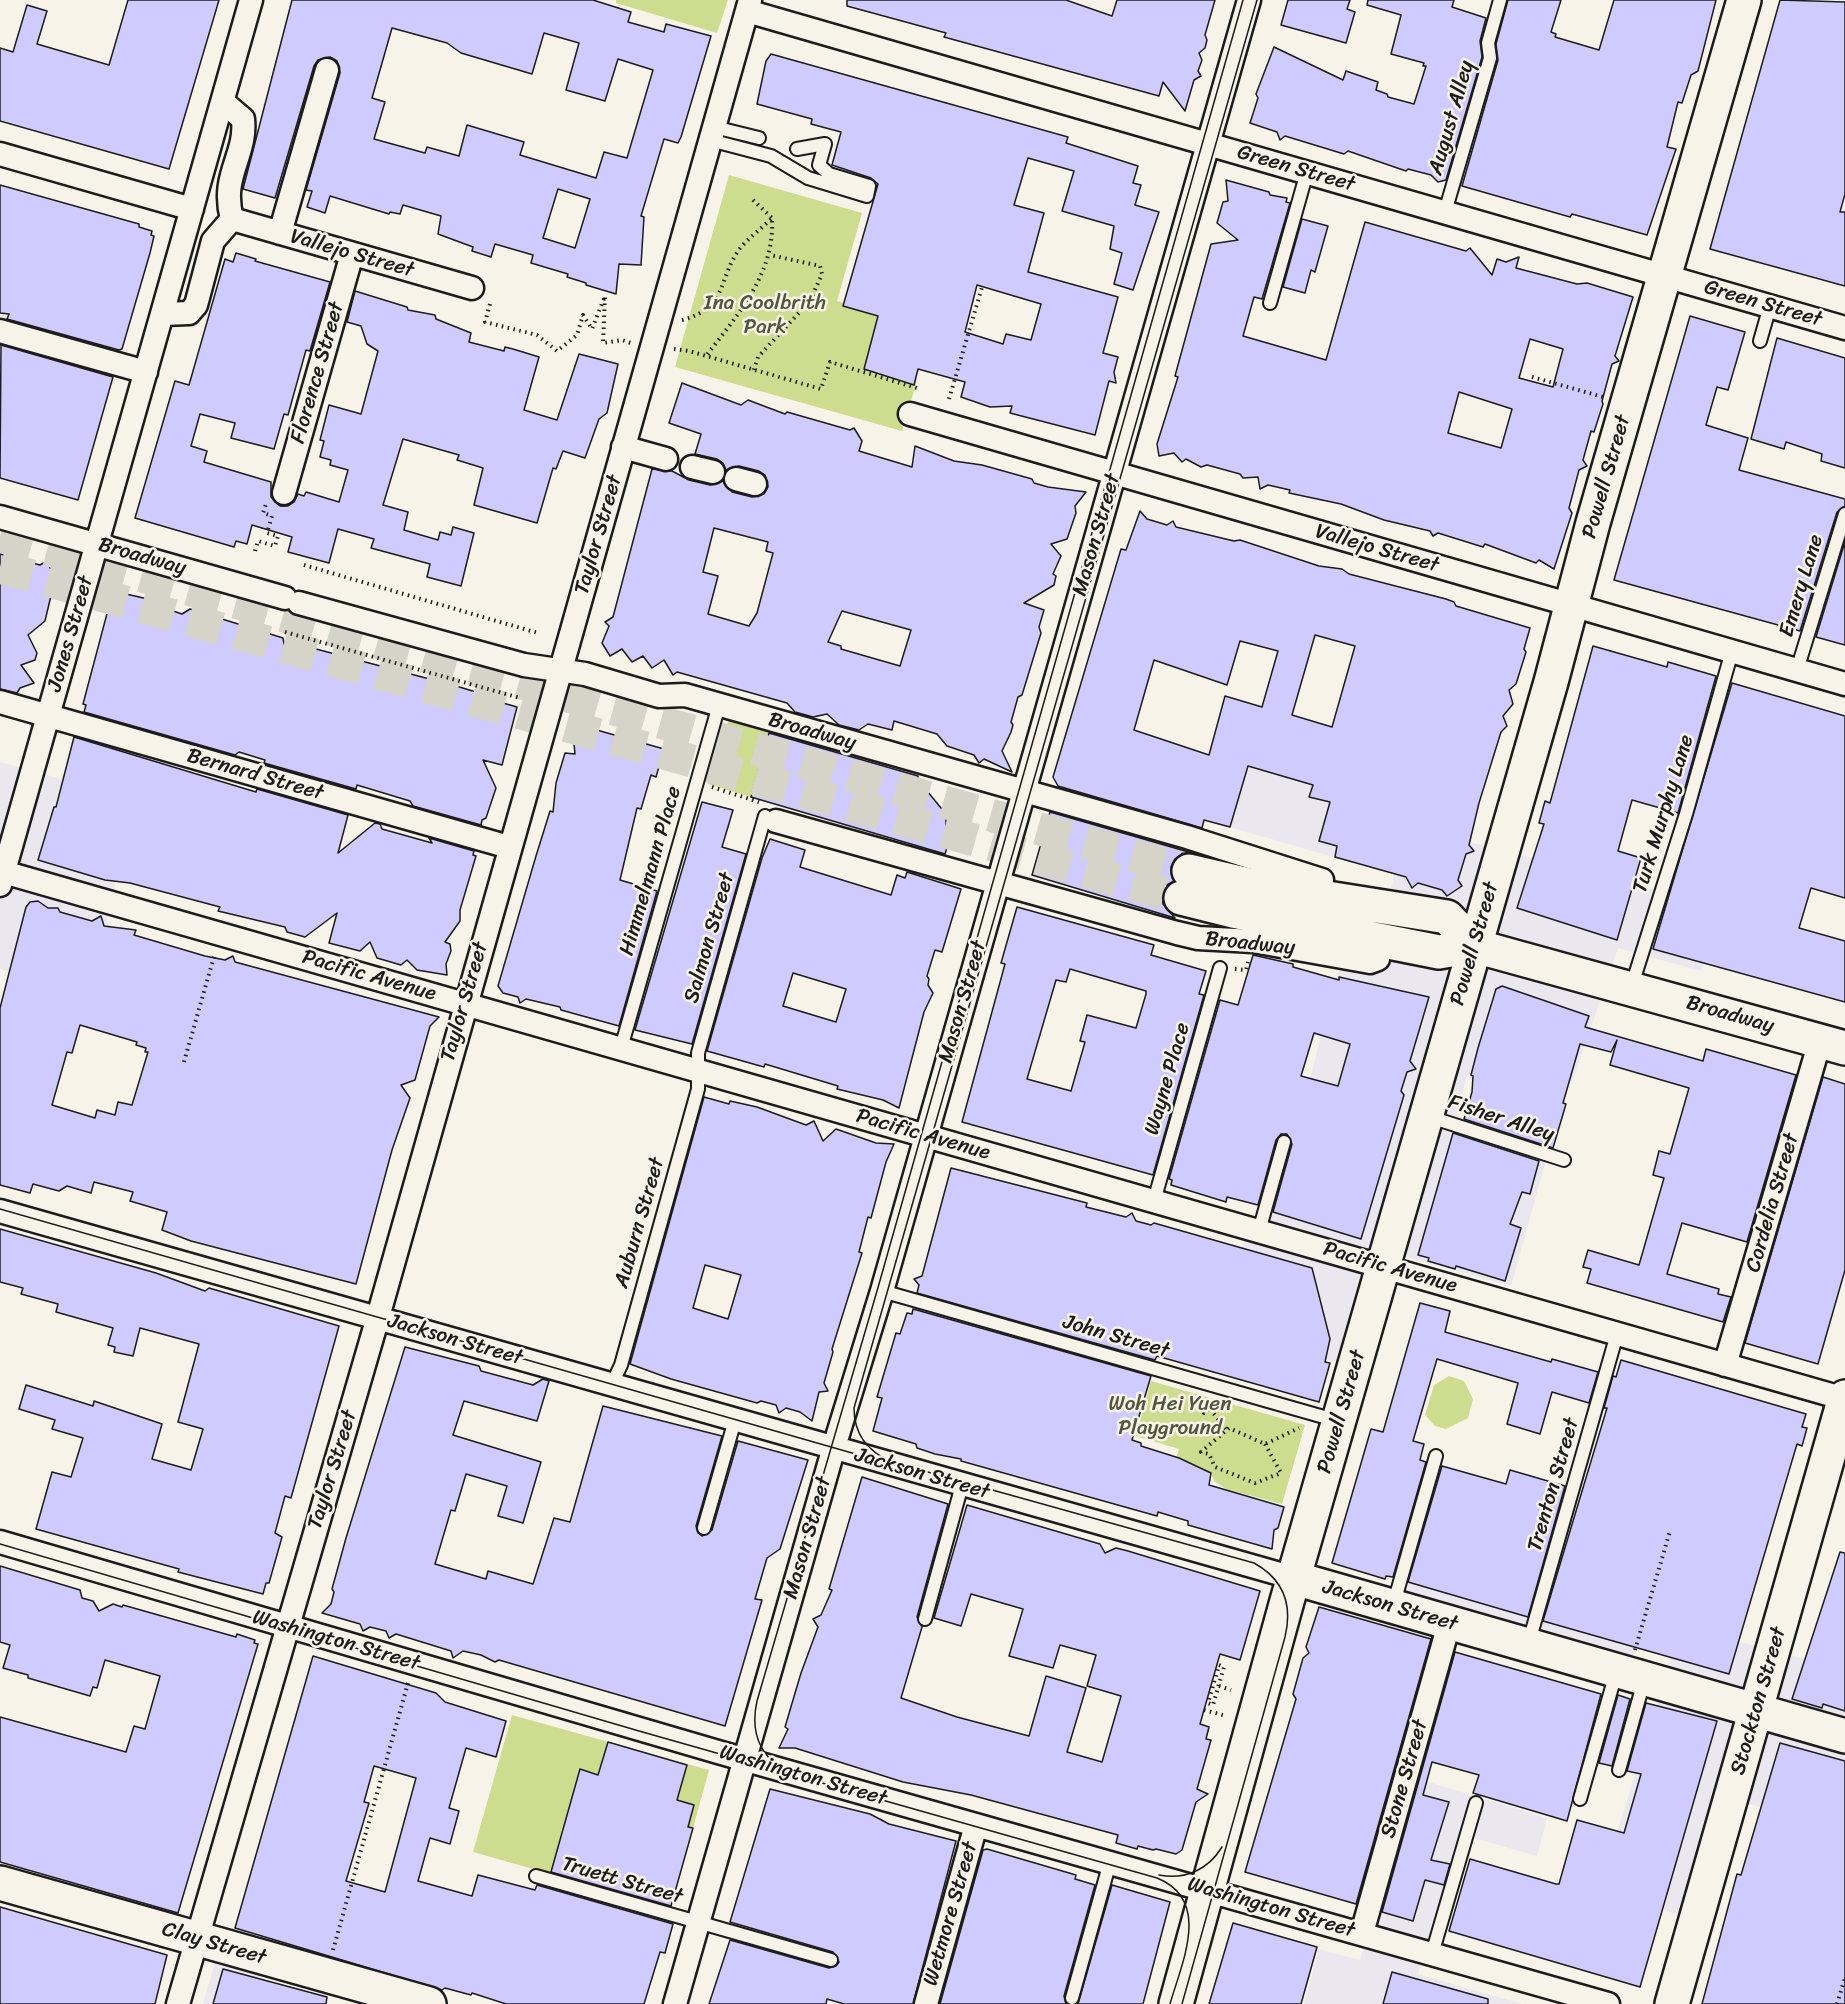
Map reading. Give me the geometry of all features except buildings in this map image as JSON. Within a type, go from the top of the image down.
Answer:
[{"type":"street","name":"Jones Street","points":[[1,876],[251,0]]},
{"type":"street","name":"Mason Street","points":[[675,2004],[834,1448],[882,1291],[1249,0]]},
{"type":"street","name":"Powell Street","points":[[1176,2004],[1294,1578],[1744,0]]},
{"type":"street","name":"Green Street","points":[[749,6],[1307,172],[1845,327]]},
{"type":"street","name":"Taylor Street","points":[[178,2004],[377,1318],[749,6]]},
{"type":"street","points":[[280,233],[327,70]]},
{"type":"street","points":[[163,314],[189,313],[196,305],[213,241],[232,219],[227,202],[228,187],[244,131],[243,119],[223,102]]},
{"type":"street","points":[[0,154],[192,209]]},
{"type":"street","name":"Vallejo Street","points":[[232,219],[472,288]]},
{"type":"street","name":"Florence Street","points":[[284,493],[352,254]]},
{"type":"street","points":[[0,331],[146,372]]},
{"type":"street","name":"Vallejo Street","points":[[910,414],[1845,684]]},
{"type":"street","points":[[623,447],[666,459]]},
{"type":"street","name":"Broadway","points":[[0,517],[524,665],[585,674],[658,696],[685,695],[1187,837],[1332,890],[1447,916],[1475,946]]},
{"type":"street","name":"Bernard Street","points":[[0,702],[509,847]]},
{"type":"street","name":"Broadway","points":[[770,818],[997,884],[1198,938],[1253,940],[1370,962],[1383,950]]},
{"type":"street","name":"Pacific Avenue","points":[[1,876],[621,1048],[1845,1398]]},
{"type":"street","name":"Broadway","points":[[1332,890],[1185,885],[1383,950],[1439,952],[1475,946],[1631,987],[1832,1045]]},
{"type":"street","name":"Cordelia Street","points":[[1725,1365],[1832,1045]]},
{"type":"street","name":"Jackson Street","points":[[0,1211],[1449,1624],[1528,1646],[1632,1667],[1756,1710],[1845,1736]]},
{"type":"street","name":"Stockton Street","points":[[1672,2004],[1845,1398]]},
{"type":"street","name":"Washington Street","points":[[0,1542],[745,1760],[1608,2004]]},
{"type":"street","name":"Stone Street","points":[[1362,1934],[1449,1624]]},
{"type":"street","name":"Wetmore Street","points":[[926,2004],[976,1825]]},
{"type":"street","name":"Clay Street","points":[[0,1883],[326,1977],[397,2000],[429,2004]]},
{"type":"street","points":[[1190,2004],[1206,1967],[1220,1915],[1206,1889]]},
{"type":"lane","name":"August Alley","points":[[1445,212],[1490,58],[1488,43],[1500,0]]},
{"type":"lane","points":[[712,134],[759,138]]},
{"type":"lane","points":[[712,134],[771,156],[808,178],[867,196],[869,186],[829,174],[819,165],[825,144],[797,149]]},
{"type":"lane","points":[[1270,303],[1307,172]]},
{"type":"lane","points":[[1760,340],[1770,306]]},
{"type":"lane","name":"Emery Lane","points":[[1797,670],[1845,514]]},
{"type":"lane","name":"Turk Murphy Lane","points":[[1631,987],[1686,814],[1732,651]]},
{"type":"lane","name":"Himmelmann Place","points":[[621,1048],[719,705]]},
{"type":"lane","name":"Salmon Street","points":[[699,1071],[698,1050],[770,818]]},
{"type":"lane","name":"Wayne Place","points":[[1154,1201],[1220,968]]},
{"type":"lane","name":"Auburn Street","points":[[612,1384],[621,1365],[698,1089],[699,1071]]},
{"type":"lane","name":"Fisher Alley","points":[[1427,1116],[1564,1160]]},
{"type":"lane","points":[[1259,1231],[1284,1142]]},
{"type":"lane","name":"John Street","points":[[882,1291],[1340,1421]]},
{"type":"lane","name":"Trenton Street","points":[[1528,1646],[1617,1334]]},
{"type":"lane","points":[[704,1528],[735,1420]]},
{"type":"lane","points":[[1393,1608],[1436,1456]]},
{"type":"lane","points":[[925,1619],[962,1485]]},
{"type":"lane","points":[[1618,1770],[1632,1667]]},
{"type":"lane","points":[[1580,1799],[1632,1667]]},
{"type":"lane","points":[[1432,1954],[1476,1803]]},
{"type":"lane","points":[[1072,1998],[1110,1862]]},
{"type":"lane","name":"Truett Street","points":[[536,1876],[831,1960]]},
{"type":"path","points":[[706,356],[757,285],[770,255],[772,218],[753,200]]},
{"type":"path","points":[[680,330],[682,320],[701,315],[713,304],[741,248],[772,218]]},
{"type":"path","points":[[754,370],[758,357],[810,301],[822,274],[820,266],[770,255]]},
{"type":"path","points":[[949,399],[982,287]]},
{"type":"path","points":[[490,304],[484,322],[537,336],[557,351],[577,335],[583,315],[592,329],[605,296],[603,343],[622,340]]},
{"type":"path","points":[[674,349],[676,339]]},
{"type":"path","points":[[689,351],[821,389],[830,362],[917,388]]},
{"type":"path","points":[[1532,377],[1609,399]]},
{"type":"path","points":[[255,551],[258,541],[275,546],[278,536],[267,533],[272,516],[263,513],[265,508]]},
{"type":"path","points":[[304,565],[538,633]]},
{"type":"path","points":[[285,632],[520,698]]},
{"type":"path","points":[[705,785],[737,795]]},
{"type":"path","points":[[184,1062],[216,951]]},
{"type":"path","points":[[1196,1400],[1204,1413],[1210,1409],[1212,1403]]},
{"type":"path","points":[[1210,1409],[1227,1431]]},
{"type":"path","points":[[1265,1444],[1305,1425]]},
{"type":"path","points":[[1229,1428],[1265,1444],[1281,1473],[1255,1483],[1215,1467],[1209,1454],[1201,1452],[1229,1428]]},
{"type":"path","points":[[1632,1667],[1670,1531]]},
{"type":"path","points":[[326,1977],[409,1682]]},
{"type":"path","points":[[1214,1685],[1231,1690]]},
{"type":"path","points":[[1204,1710],[1223,1715]]},
{"type":"path","points":[[1837,2004],[1845,1978]]},
{"type":"shaded area","points":[[1225,696],[1352,733],[1419,829],[1719,906],[1701,971],[1618,948],[1573,1080],[1541,1094],[1467,1076],[1454,1124],[1548,1153],[1511,1286],[1370,1247],[1343,1364],[1294,1350],[1222,1308],[1242,1246],[1264,1221],[1312,1072],[1333,981],[1392,885],[1401,834],[1389,873],[1191,816]]},
{"type":"shaded area","points":[[0,762],[134,799],[90,995],[0,969]]},
{"type":"shaded area","points":[[1420,1525],[1651,1594],[1633,1659],[1404,1595]]},
{"type":"shaded area","points":[[1681,1626],[1845,1670],[1845,1830],[1718,1796],[1683,1916],[1599,1891]]},
{"type":"shaded area","points":[[1412,1777],[1547,1818],[1537,1856],[1460,1834],[1418,1974],[1522,2004],[1304,2004],[1319,1949],[1360,1960]]},
{"type":"shaded area","points":[[215,1962],[260,1975],[251,2004],[203,2004]]},
{"type":"green space","points":[[616,0],[728,0],[717,33],[616,3]]},
{"type":"green space","name":"Ina Coolbrith Park","points":[[729,175],[862,213],[837,301],[879,314],[865,366],[917,381],[902,431],[675,367]]},
{"type":"green space","points":[[729,721],[769,733],[751,797],[708,784],[724,728]]},
{"type":"green space","points":[[1449,1376],[1464,1381],[1473,1399],[1468,1418],[1446,1429],[1435,1426],[1425,1415],[1434,1385]]},
{"type":"green space","name":"Woh Hei Yuen Playground","points":[[1151,1381],[1305,1425],[1282,1504],[1226,1489],[1214,1481],[1211,1473],[1199,1466],[1175,1462],[1179,1449],[1136,1436]]},
{"type":"green space","points":[[512,1715],[709,1770],[671,1908],[473,1852]]},
{"type":"tunnel","points":[[0,536],[1189,871]]},
{"type":"tunnel","points":[[0,567],[1181,898]]},
{"type":"tram line","points":[[798,1776],[776,1764],[761,1747],[755,1726],[757,1701],[877,1291],[1243,0]]},
{"type":"tram line","points":[[1182,2004],[1285,1637],[1288,1614],[1279,1585],[1264,1569],[1254,1563],[892,1462],[876,1453],[864,1441],[857,1426],[854,1408],[1257,0]]},
{"type":"tram line","points":[[0,1209],[880,1461]]},
{"type":"tram line","points":[[0,1544],[639,1731],[1157,1878],[1174,1888],[1184,1901],[1188,1916],[1189,1934],[1186,1951],[1170,2004]]},
{"type":"tram line","points":[[1159,1875],[1178,1876],[1195,1872],[1210,1862],[1222,1847]]}]
